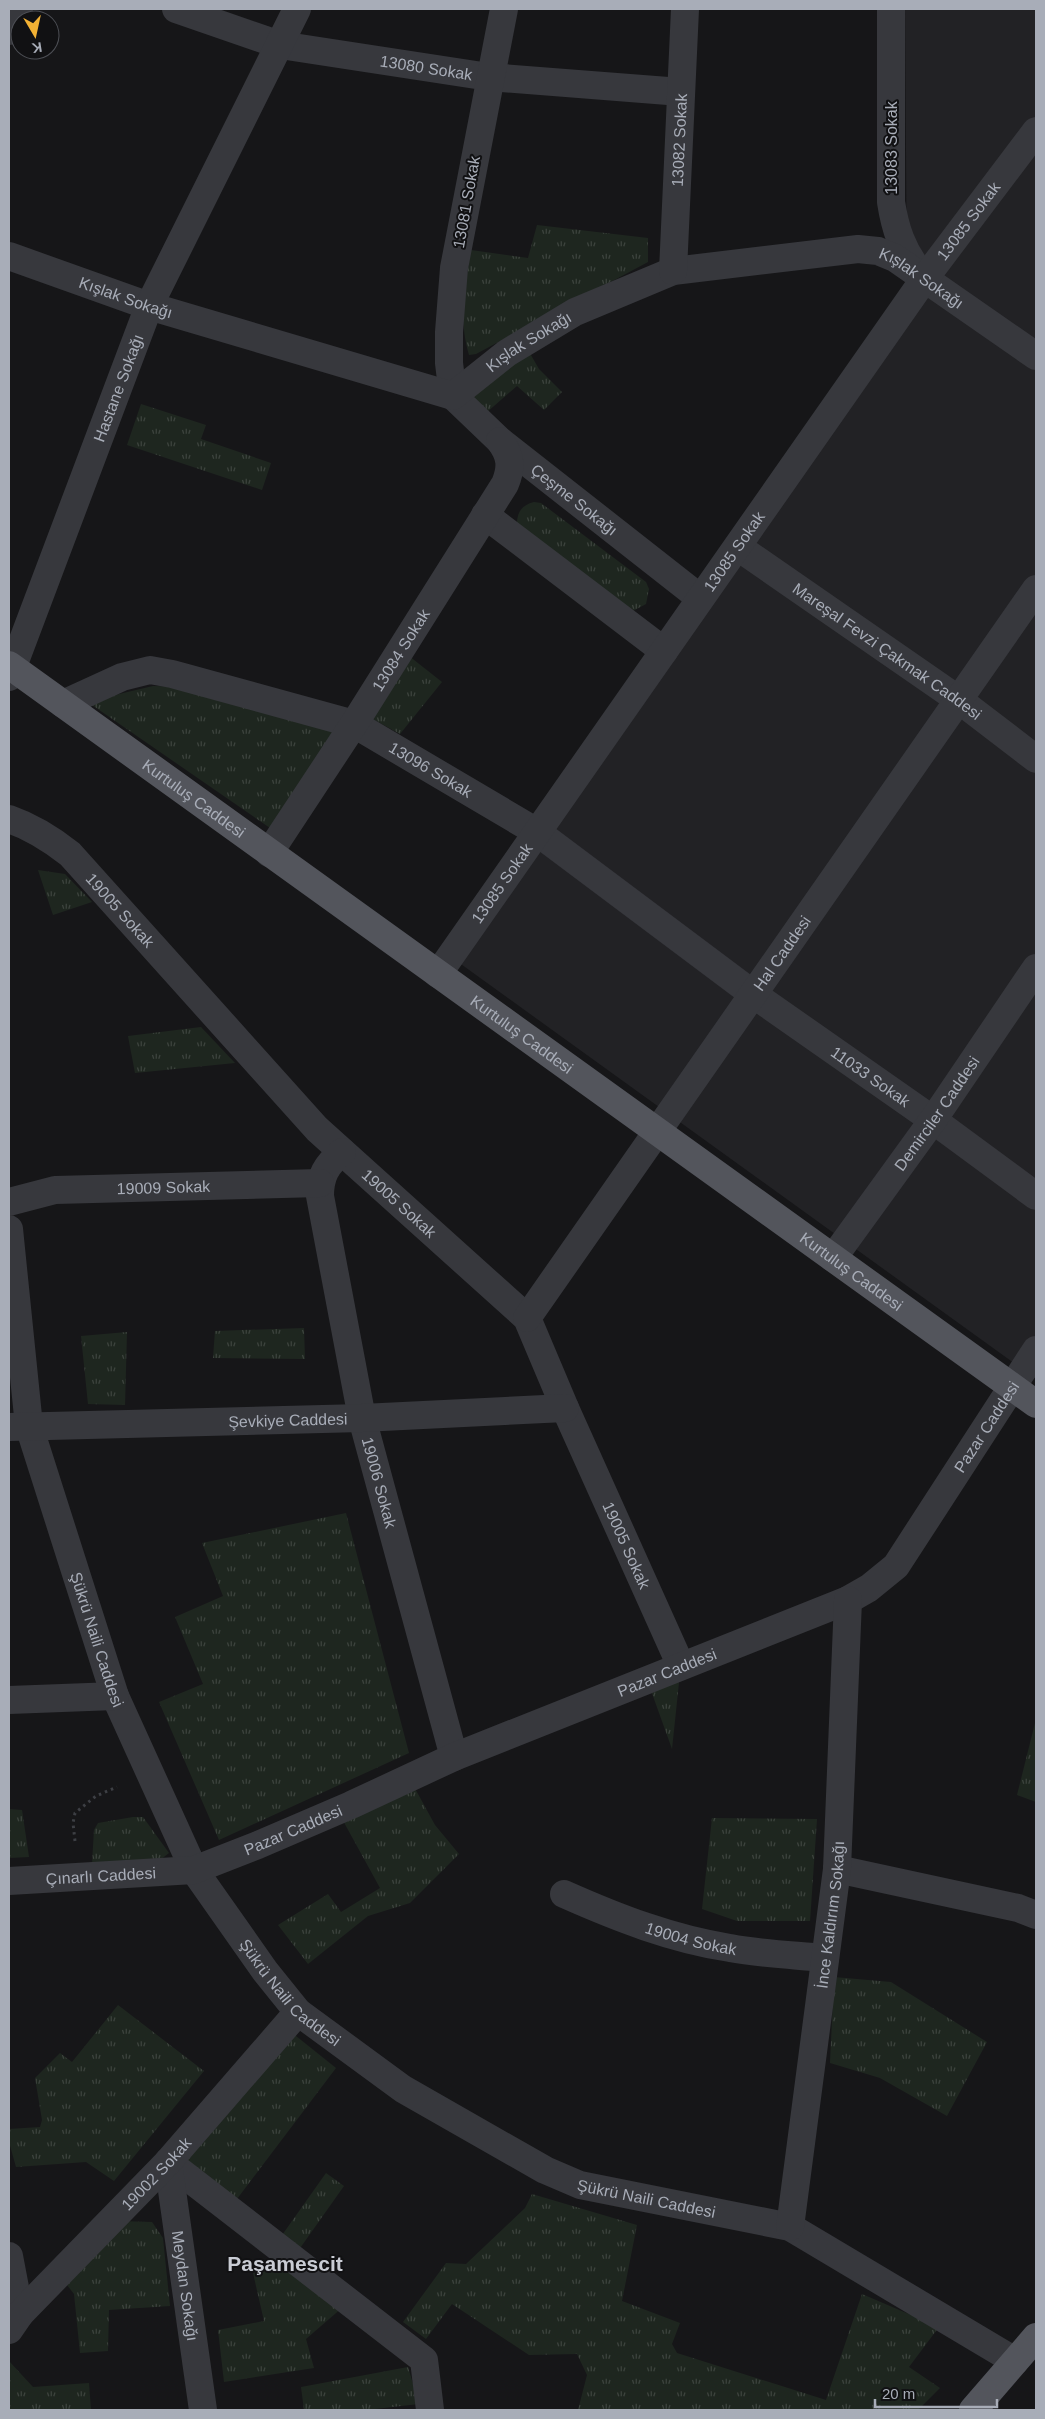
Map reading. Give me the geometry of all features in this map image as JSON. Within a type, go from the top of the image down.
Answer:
[{"type":"main road","name":"Kurtuluş Caddesi","points":[[10,670],[62,704],[1036,1404]]},
{"type":"main road","points":[[972,2410],[1036,2337]]},
{"type":"street","points":[[9,31],[19,9]]},
{"type":"street","name":"13080 Sokak","points":[[176,9],[280,45],[489,77],[681,92]]},
{"type":"street","name":"Hastane Sokağı","points":[[10,670],[149,306],[297,9]]},
{"type":"street","name":"13081 Sokak","points":[[453,396],[449,363],[449,332],[454,268],[489,77],[504,9]]},
{"type":"street","name":"13082 Sokak","points":[[673,271],[685,9]]},
{"type":"street","name":"13083 Sokak","points":[[891,9],[891,202],[896,228],[907,257],[925,278]]},
{"type":"street","name":"13085 Sokak","points":[[438,974],[925,278],[1036,131]]},
{"type":"street","name":"Kışlak Sokağı","points":[[9,256],[149,306],[453,396],[507,353],[575,312],[673,271],[858,249],[878,250],[925,278],[1036,356]]},
{"type":"street","name":"Çeşme Sokağı","points":[[453,396],[500,441],[700,598]]},
{"type":"street","name":"13084 Sokak","points":[[269,853],[354,724],[510,472],[510,459],[500,441]]},
{"type":"street","points":[[485,515],[664,651]]},
{"type":"street","name":"Mareşal Fevzi Çakmak Caddesi","points":[[738,547],[958,700],[1036,759]]},
{"type":"street","name":"Hal Caddesi","points":[[527,1318],[1036,589]]},
{"type":"street","name":"13096 Sokak","points":[[62,704],[122,677],[150,670],[172,674],[354,724],[538,832],[753,994]]},
{"type":"street","name":"19005 Sokak","points":[[9,819],[25,825],[50,839],[70,854],[317,1130],[527,1318],[565,1408],[681,1666]]},
{"type":"street","name":"Demirciler Caddesi","points":[[833,1258],[933,1120],[1036,968]]},
{"type":"street","name":"11033 Sokak","points":[[753,994],[933,1120],[1036,1196]]},
{"type":"street","points":[[320,1183],[324,1170],[342,1152]]},
{"type":"street","name":"19009 Sokak","points":[[9,1202],[55,1190],[320,1183]]},
{"type":"street","name":"19006 Sokak","points":[[320,1183],[320,1196],[362,1418],[454,1757]]},
{"type":"street","name":"Şükrü Naili Caddesi","points":[[9,1229],[19,1426],[115,1696],[194,1870],[265,1970],[298,2012],[403,2089],[545,2170],[580,2185],[790,2227],[1015,2361]]},
{"type":"street","name":"Pazar Caddesi","points":[[194,1870],[342,1809],[454,1757],[848,1600],[869,1588],[896,1566],[1036,1350]]},
{"type":"street","name":"Şevkiye Caddesi","points":[[19,1426],[362,1418],[565,1408]]},
{"type":"street","name":"İnce Kaldırım Sokağı","points":[[790,2227],[837,1869],[848,1600]]},
{"type":"street","points":[[9,1700],[115,1696]]},
{"type":"street","points":[[837,1869],[1018,1908],[1036,1915]]},
{"type":"street","name":"Çınarlı Caddesi","points":[[9,1881],[194,1870]]},
{"type":"street","name":"19004 Sokak","points":[[564,1894],[621,1919],[676,1937],[731,1948],[825,1958]]},
{"type":"street","name":"19002 Sokak","points":[[14,2322],[168,2162],[298,2012]]},
{"type":"street","points":[[168,2162],[424,2360],[430,2410]]},
{"type":"street","name":"Meydan Sokağı","points":[[168,2162],[203,2410]]},
{"type":"street","points":[[9,2256],[14,2322]]},
{"type":"path","points":[[80,1876],[73,1823],[75,1812],[96,1796],[150,1772]]},
{"type":"shaded area","points":[[905,9],[1036,9],[1036,1379],[440,949],[907,292]]},
{"type":"green space","points":[[537,225],[648,238],[648,262],[476,354],[469,355],[463,315],[471,250],[528,258]]},
{"type":"green space","points":[[528,350],[539,369],[562,392],[544,410],[517,386],[486,413],[466,394]]},
{"type":"green space","points":[[141,404],[206,425],[201,439],[271,463],[262,490],[127,445]]},
{"type":"green space","points":[[534,502],[541,503],[646,582],[649,589],[646,604],[633,611],[517,524],[521,510],[526,505]]},
{"type":"green space","points":[[409,656],[442,682],[400,734],[369,717]]},
{"type":"green space","points":[[153,686],[189,687],[341,730],[273,830],[92,705],[115,695]]},
{"type":"green space","points":[[38,870],[65,874],[92,902],[53,915]]},
{"type":"green space","points":[[201,1027],[235,1063],[135,1073],[128,1036]]},
{"type":"green space","points":[[304,1328],[305,1359],[213,1358],[215,1331]]},
{"type":"green space","points":[[127,1332],[125,1405],[88,1404],[81,1336]]},
{"type":"green space","points":[[346,1513],[409,1753],[219,1840],[159,1702],[203,1684],[175,1617],[223,1596],[202,1543]]},
{"type":"green space","points":[[680,1673],[672,1749],[649,1685]]},
{"type":"green space","points":[[1036,1719],[1036,1802],[1017,1795]]},
{"type":"green space","points":[[412,1783],[435,1825],[459,1854],[410,1903],[368,1916],[308,1964],[278,1925],[328,1894],[341,1912],[380,1888],[341,1817]]},
{"type":"green space","points":[[9,1809],[22,1810],[29,1857],[9,1858]]},
{"type":"green space","points":[[143,1817],[169,1853],[160,1860],[92,1864],[94,1830],[98,1823]]},
{"type":"green space","points":[[712,1818],[817,1819],[810,1921],[737,1921],[702,1909]]},
{"type":"green space","points":[[834,1977],[891,1982],[987,2042],[947,2116],[880,2078],[830,2063]]},
{"type":"green space","points":[[118,2005],[204,2071],[114,2181],[86,2162],[16,2167],[9,2142],[9,2129],[40,2127],[42,2120],[35,2078],[60,2053],[72,2062]]},
{"type":"green space","points":[[291,2032],[336,2068],[237,2199],[179,2159]]},
{"type":"green space","points":[[326,2173],[344,2186],[298,2251],[280,2238]]},
{"type":"green space","points":[[532,2194],[637,2225],[622,2301],[680,2323],[672,2344],[677,2353],[826,2400],[862,2294],[939,2327],[909,2367],[940,2388],[918,2410],[578,2410],[587,2375],[577,2354],[529,2355],[452,2304],[426,2339],[403,2322],[446,2263],[466,2264],[525,2208]]},
{"type":"green space","points":[[120,2221],[152,2222],[163,2238],[170,2306],[109,2310],[108,2351],[80,2353],[74,2294],[67,2285]]},
{"type":"green space","points":[[273,2261],[343,2307],[306,2339],[314,2368],[224,2382],[218,2330],[264,2321],[253,2273],[265,2270]]},
{"type":"green space","points":[[9,2361],[33,2387],[89,2383],[91,2410],[9,2410]]},
{"type":"green space","points":[[408,2367],[419,2404],[366,2410],[304,2410],[301,2387]]},
{"type":"district","name":"Paşamescit","points":[[285,2264]]}]
